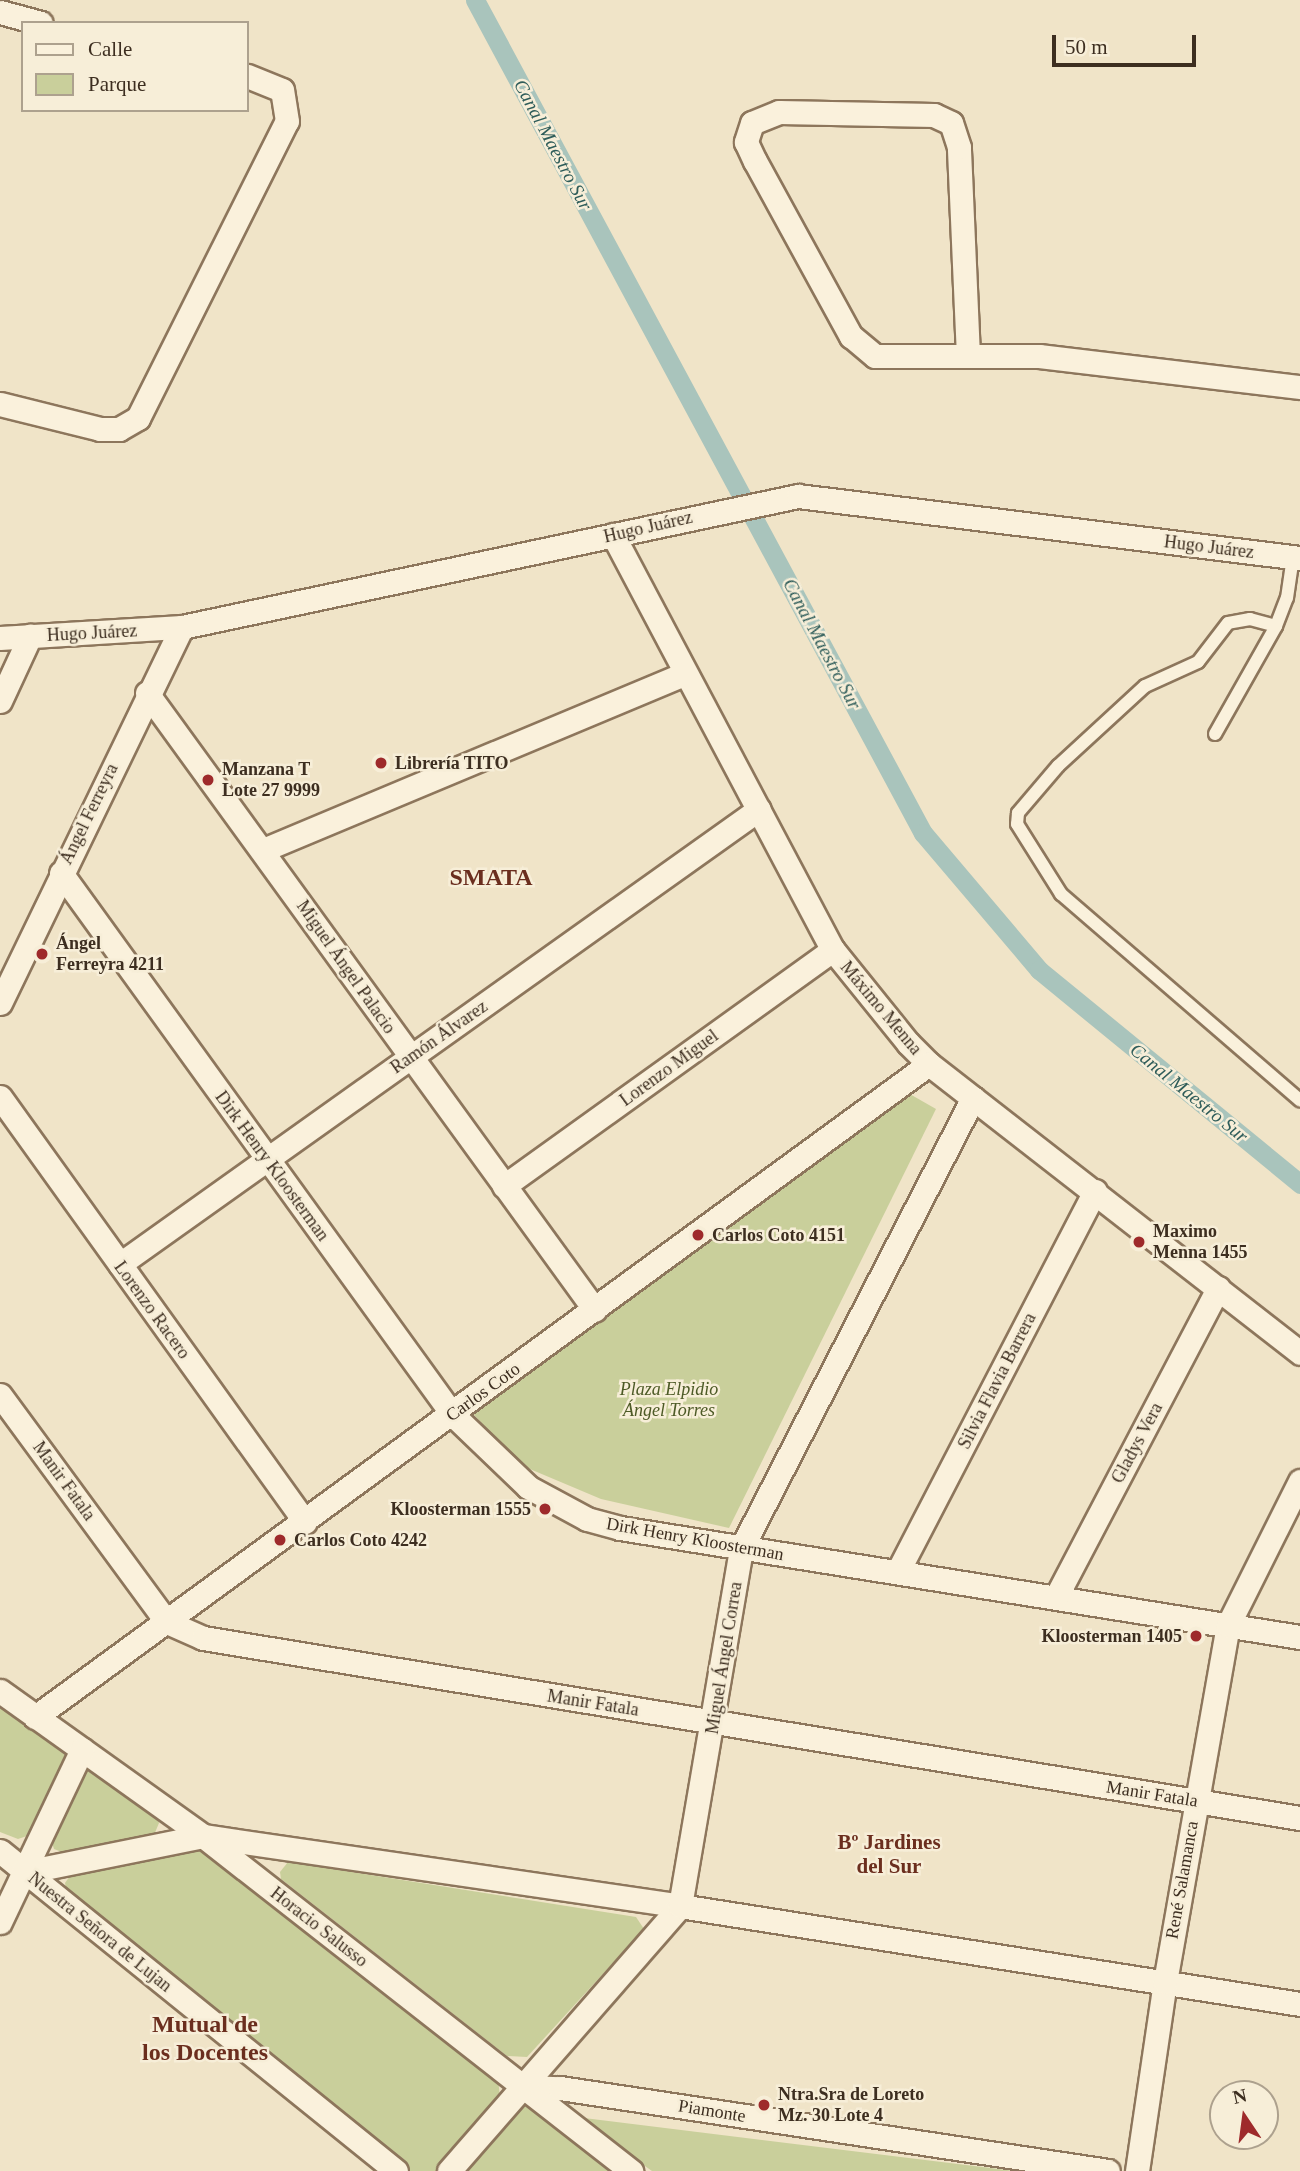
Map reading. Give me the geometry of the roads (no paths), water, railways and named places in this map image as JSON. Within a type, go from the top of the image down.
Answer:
[{"type":"street","points":[[0,12],[34,21]]},
{"type":"street","points":[[0,404],[100,429],[119,429],[138,418],[287,121],[286,99],[272,83],[248,76]]},
{"type":"street","points":[[968,356],[958,147],[951,123],[934,115],[779,112],[752,123],[746,142],[755,161],[863,350],[892,359],[1039,356],[1300,387]]},
{"type":"street","name":"Hugo Juárez","points":[[0,638],[182,627],[733,507],[798,496],[1296,558]]},
{"type":"street","name":"Máximo Menna","points":[[613,535],[684,674],[833,950],[929,1064],[1096,1191],[1300,1353]]},
{"type":"street","name":"Ángel Ferreyra","points":[[0,1003],[147,693],[182,627]]},
{"type":"street","points":[[0,701],[30,636]]},
{"type":"street","points":[[263,850],[684,674]]},
{"type":"street","name":"Miguel Ángel Palacio","points":[[147,693],[595,1310]]},
{"type":"street","name":"Ramón Álvarez","points":[[120,1264],[759,809]]},
{"type":"street","name":"Dirk Henry Kloosterman","points":[[61,873],[452,1414],[520,1480],[587,1519],[741,1549],[898,1571],[1300,1637]]},
{"type":"street","name":"Lorenzo Miguel","points":[[504,1186],[833,950]]},
{"type":"street","name":"Carlos Coto","points":[[35,1717],[929,1064]]},
{"type":"street","name":"Lorenzo Racero","points":[[0,1097],[305,1522]]},
{"type":"street","name":"Miguel Ángel Correa","points":[[680,1906],[714,1723],[741,1549],[973,1098]]},
{"type":"street","name":"Silvia Flavia Barrera","points":[[898,1571],[1096,1191]]},
{"type":"street","name":"Gladys Vera","points":[[1056,1597],[1218,1289]]},
{"type":"street","name":"Manir Fatala","points":[[0,1395],[167,1622],[203,1638],[1300,1818]]},
{"type":"street","name":"René Salamanca","points":[[1137,2171],[1165,1982],[1228,1625],[1300,1481]]},
{"type":"street","name":"Horacio Salusso","points":[[0,1692],[204,1836],[631,2171]]},
{"type":"street","points":[[0,1922],[82,1749]]},
{"type":"street","points":[[25,1872],[204,1836],[680,1906],[1300,2004]]},
{"type":"street","name":"Nuestra Señora de Lujan","points":[[0,1851],[396,2171]]},
{"type":"street","points":[[449,2171],[680,1906]]},
{"type":"street","name":"Piamonte","points":[[522,2087],[560,2088],[1108,2171]]},
{"type":"lane","points":[[1215,734],[1276,626],[1287,598],[1296,558]]},
{"type":"lane","points":[[1276,626],[1250,619],[1228,623],[1198,662],[1145,686],[1058,766],[1017,813],[1017,824],[1060,894],[1300,1100]]},
{"type":"waterway","name":"Canal Maestro Sur","points":[[475,0],[923,833],[1039,970],[1300,1184]]},
{"type":"place","name":"Librería TITO","points":[[381,763]]},
{"type":"place","name":"Manzana T Lote 27 9999","points":[[208,780]]},
{"type":"place","name":"Ángel Ferreyra 4211","points":[[42,954]]},
{"type":"place","name":"Carlos Coto 4151","points":[[698,1235]]},
{"type":"place","name":"Maximo Menna 1455","points":[[1139,1242]]},
{"type":"place","name":"Kloosterman 1555","points":[[545,1509]]},
{"type":"place","name":"Carlos Coto 4242","points":[[280,1540]]},
{"type":"place","name":"Kloosterman 1405","points":[[1196,1636]]},
{"type":"place","name":"Ntra.Sra de Loreto Mz. 30 Lote 4","points":[[764,2105]]},
{"type":"district","name":"SMATA","points":[[491,878]]},
{"type":"district","name":"Bº Jardines del Sur","points":[[889,1854]]},
{"type":"district","name":"Mutual de los Docentes","points":[[205,2039]]},
{"type":"park label","name":"Plaza Elpidio Ángel Torres","points":[[669,1400]]}]
